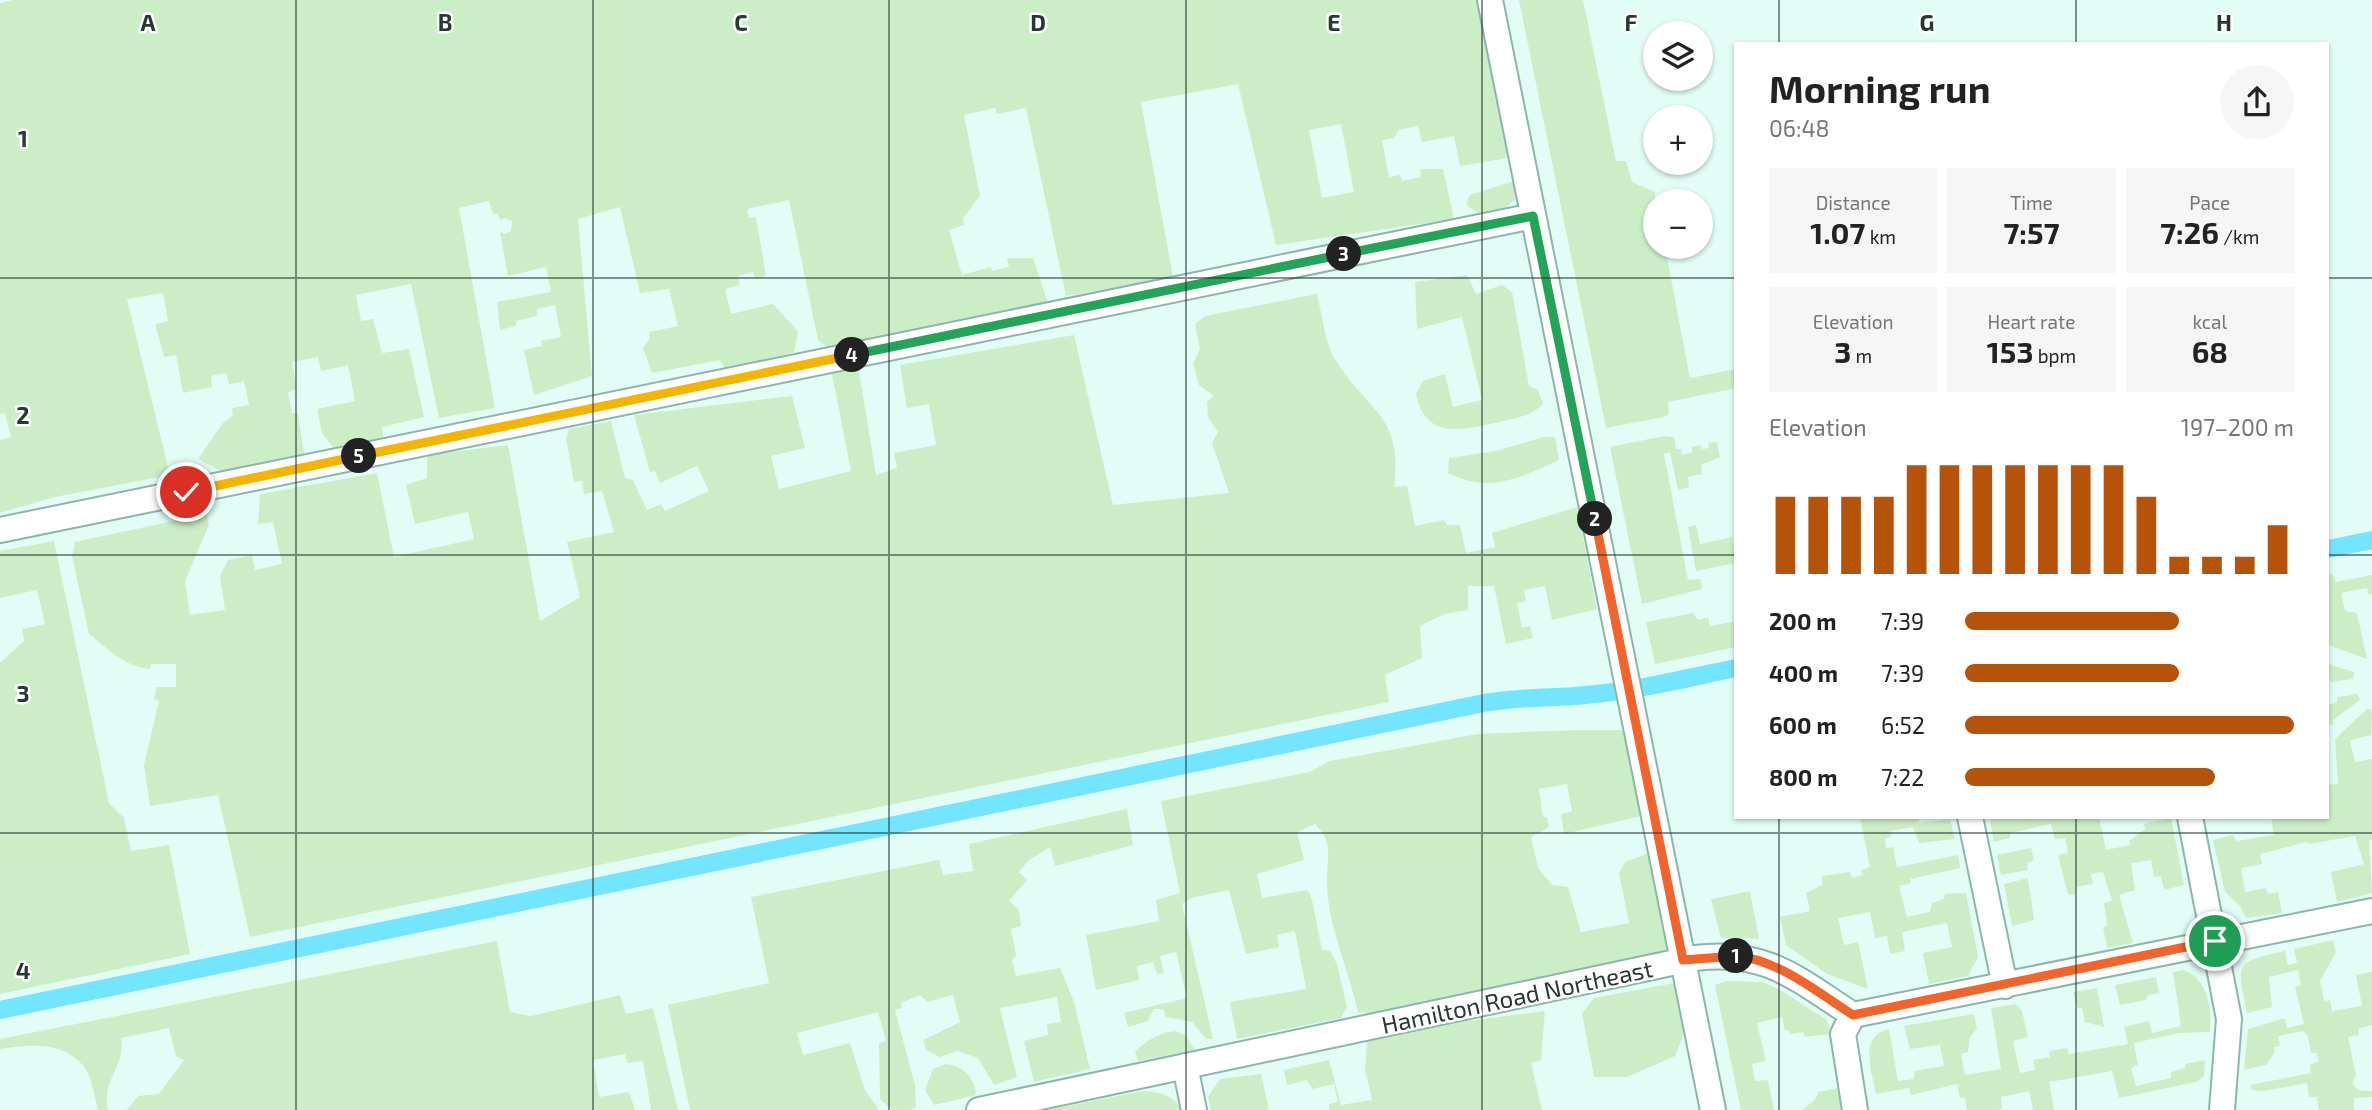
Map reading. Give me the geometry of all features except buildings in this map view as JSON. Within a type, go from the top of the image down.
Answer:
[{"type":"street","points":[[1490,0],[1713,1110]]},
{"type":"street","points":[[0,530],[1533,216]]},
{"type":"street","points":[[1970,819],[2006,986]]},
{"type":"street","points":[[2190,819],[2229,1019],[2221,1110]]},
{"type":"street","points":[[1855,1110],[1843,1034],[1853,1015],[2372,911]]},
{"type":"street","name":"Hamilton Road Northeast","points":[[979,1110],[1683,960],[1723,954],[1752,957],[1781,970],[1853,1015]]},
{"type":"street","points":[[1185,1066],[1194,1110]]},
{"type":"green space","points":[[13,0],[1483,0],[1514,153],[1508,158],[1460,166],[1454,136],[1422,142],[1418,126],[1398,130],[1395,138],[1382,140],[1389,177],[1400,175],[1402,181],[1421,177],[1420,169],[1443,169],[1454,219],[1276,245],[1238,84],[1141,102],[1173,277],[1066,296],[1026,108],[997,114],[995,108],[964,115],[980,196],[963,218],[964,225],[949,230],[962,275],[991,267],[992,271],[1009,267],[1007,258],[1033,258],[1048,303],[832,351],[818,340],[789,200],[747,209],[749,218],[756,217],[766,276],[755,279],[753,272],[738,276],[740,285],[725,289],[731,314],[773,304],[798,331],[794,352],[727,372],[720,360],[652,373],[643,348],[650,338],[649,332],[678,326],[669,289],[640,293],[620,207],[578,219],[592,376],[534,395],[524,350],[542,346],[541,341],[561,337],[555,305],[537,309],[537,316],[516,321],[516,326],[500,330],[497,302],[551,292],[546,267],[508,276],[500,232],[504,234],[511,231],[512,221],[505,218],[500,220],[498,214],[493,214],[489,201],[459,208],[495,408],[439,418],[411,284],[356,295],[361,321],[373,319],[382,353],[409,349],[424,417],[382,427],[384,441],[336,451],[322,433],[317,409],[355,401],[348,365],[321,371],[318,357],[292,362],[297,389],[288,392],[292,413],[298,413],[304,454],[224,473],[198,459],[223,423],[233,415],[232,408],[249,405],[244,381],[229,384],[226,373],[211,376],[212,387],[183,393],[176,355],[164,357],[155,324],[168,321],[163,293],[127,299],[170,475],[55,497],[0,513],[0,440],[11,437],[5,413],[0,414],[0,3]],"holes":[[[1341,124],[1354,192],[1322,198],[1309,130]]]},
{"type":"green space","points":[[1519,0],[1583,0],[1616,161],[1626,161],[1632,182],[1648,189],[1643,189],[1643,259],[1667,259],[1690,378],[1734,369],[1734,388],[1668,402],[1669,414],[1606,428]]},
{"type":"green space","points":[[1514,181],[1517,196],[1500,211],[1493,214],[1479,213],[1466,204],[1470,195]]},
{"type":"green space","points":[[1467,275],[1476,294],[1502,285],[1512,292],[1529,386],[1538,390],[1543,404],[1533,412],[1517,418],[1472,428],[1448,429],[1437,426],[1421,409],[1416,394],[1423,381],[1445,374],[1453,407],[1482,400],[1462,317],[1417,329],[1415,282]]},
{"type":"green space","points":[[1317,294],[1332,354],[1389,429],[1394,444],[1394,487],[1407,486],[1415,526],[1444,520],[1447,525],[1460,525],[1466,553],[1495,547],[1492,533],[1577,507],[1597,609],[1552,620],[1545,586],[1524,590],[1526,601],[1517,603],[1522,628],[1530,626],[1533,638],[1506,644],[1494,586],[1468,586],[1468,610],[1444,614],[1420,626],[1422,658],[1385,675],[1389,702],[250,937],[218,795],[150,806],[144,765],[159,701],[154,699],[157,687],[176,687],[176,664],[151,664],[150,669],[141,668],[117,656],[89,634],[72,556],[75,542],[206,514],[209,525],[185,581],[190,615],[225,610],[220,576],[228,560],[252,555],[255,570],[282,564],[273,522],[258,524],[260,494],[377,473],[394,557],[474,539],[468,512],[415,524],[406,485],[427,478],[427,455],[508,445],[540,621],[580,597],[567,542],[614,532],[602,491],[584,494],[582,481],[574,482],[566,438],[569,429],[611,421],[625,478],[633,480],[647,510],[661,504],[665,511],[709,491],[697,466],[660,483],[655,471],[650,472],[634,415],[792,396],[805,448],[771,456],[779,489],[851,471],[831,369],[858,365],[876,475],[897,468],[894,453],[936,445],[929,404],[907,408],[900,365],[1074,335],[1113,505],[1229,493],[1212,443],[1218,432],[1208,417],[1207,402],[1214,396],[1199,385],[1193,363],[1200,349],[1195,324],[1205,316]]},
{"type":"green space","points":[[1664,436],[1674,437],[1676,449],[1681,449],[1682,455],[1693,452],[1691,447],[1701,445],[1702,449],[1709,448],[1708,443],[1717,442],[1720,457],[1701,465],[1702,474],[1688,477],[1689,487],[1678,490],[1670,452],[1664,454],[1688,580],[1701,579],[1702,589],[1642,604],[1610,447]]},
{"type":"green space","points":[[1544,437],[1555,437],[1559,460],[1518,478],[1491,483],[1463,479],[1448,473],[1449,458],[1495,451]]},
{"type":"green space","points":[[1696,525],[1700,544],[1732,537],[1734,563],[1696,571],[1688,527]]},
{"type":"green space","points":[[54,541],[109,803],[124,818],[131,851],[169,845],[190,954],[0,994],[0,663],[24,641],[22,629],[45,624],[37,590],[0,598],[0,551]]},
{"type":"green space","points":[[2332,574],[2336,582],[2372,575],[2372,594],[2369,595],[2367,588],[2341,593],[2345,611],[2357,613],[2367,659],[2329,645],[2329,575]]},
{"type":"green space","points":[[1693,613],[1698,620],[1708,617],[1710,626],[1734,621],[1734,647],[1655,664],[1646,622]]},
{"type":"green space","points":[[2329,664],[2354,672],[2353,679],[2330,682]]},
{"type":"green space","points":[[2358,694],[2360,700],[2329,726],[2329,705],[2337,702],[2337,697]]},
{"type":"green space","points":[[2368,708],[2372,711],[2371,735],[2350,740],[2355,762],[2372,759],[2372,840],[2369,841],[2372,893],[2337,902],[2331,872],[2364,864],[2355,836],[2309,844],[2306,842],[2260,854],[2262,864],[2241,868],[2245,892],[2266,888],[2268,894],[2278,892],[2282,913],[2246,918],[2240,906],[2225,892],[2213,840],[2233,835],[2236,841],[2274,835],[2271,819],[2329,819],[2329,785],[2338,784],[2335,739]]},
{"type":"green space","points":[[1624,730],[1641,816],[1564,834],[1561,814],[1572,811],[1567,784],[1539,789],[1543,817],[1547,817],[1549,827],[1531,837],[1538,868],[1552,885],[1568,887],[1581,932],[1629,923],[1619,873],[1625,862],[1649,853],[1668,952],[1562,973],[1562,979],[1390,1015],[1358,1012],[1330,912],[1327,843],[1315,824],[1297,832],[1304,860],[1257,874],[1262,898],[1308,890],[1322,950],[1330,951],[1337,964],[1347,1007],[1341,1018],[1237,1039],[1230,1002],[1306,989],[1295,931],[1277,935],[1279,947],[1246,954],[1229,890],[1191,898],[1182,904],[1213,1039],[1206,1039],[1192,1022],[1166,1017],[1163,1009],[1154,1009],[1148,1021],[1128,1027],[1124,1013],[1187,998],[1176,952],[1160,956],[1164,973],[1157,974],[1153,962],[1137,966],[1139,980],[1096,990],[1086,935],[1159,921],[1156,900],[1180,893],[1161,801],[1310,772],[1330,761],[1478,734]]},
{"type":"green space","points":[[1127,809],[1133,845],[1055,866],[1050,847],[1028,861],[1019,872],[1027,880],[1009,901],[1019,910],[1021,926],[1011,929],[1016,955],[1012,960],[1016,976],[1060,968],[1074,1002],[1090,1069],[1034,1082],[1024,1041],[1048,1035],[1047,1024],[1061,1022],[1057,997],[1000,1008],[1017,1077],[994,1085],[978,1058],[957,1051],[940,1057],[926,1050],[923,1040],[960,1022],[953,995],[927,1002],[920,995],[901,1003],[902,1008],[895,1010],[915,1085],[916,1107],[911,1110],[892,1110],[880,1099],[879,1043],[886,1041],[878,1012],[797,1033],[803,1055],[850,1043],[865,1090],[879,1110],[690,1110],[668,1005],[769,983],[751,897],[939,860],[943,875],[973,871],[969,844]]},
{"type":"green space","points":[[1860,819],[1918,819],[1919,823],[1950,819],[1955,839],[1919,843],[1913,827],[1890,831],[1891,837],[1885,839],[1886,848],[1893,847],[1897,867],[1958,855],[1960,868],[1910,879],[1911,883],[1899,886],[1907,917],[1930,912],[1932,903],[1944,899],[1945,894],[1966,893],[1978,957],[1968,976],[1929,984],[1923,953],[1952,947],[1947,923],[1902,932],[1905,951],[1890,954],[1887,936],[1875,938],[1870,912],[1838,918],[1844,945],[1858,942],[1868,989],[1827,974],[1786,945],[1780,917],[1810,911],[1806,893],[1822,885],[1822,876],[1850,872],[1852,878],[1862,875],[1861,870],[1870,867]]},
{"type":"green space","points":[[2099,819],[2106,850],[2130,845],[2129,841],[2145,829],[2144,824],[2171,819],[2184,885],[2164,890],[2161,876],[2154,877],[2151,860],[2131,863],[2135,890],[2119,895],[2133,943],[2107,948],[2103,927],[2107,926],[2104,903],[2112,901],[2103,872],[2091,874],[2093,884],[2076,887],[2077,894],[2068,895],[2058,855],[2068,853],[2065,838],[2055,839],[2051,824],[2010,833],[2010,838],[1994,842],[1990,820]]},
{"type":"green space","points":[[2031,848],[2034,860],[2027,863],[2028,870],[2001,875],[1997,855]]},
{"type":"green space","points":[[2028,878],[2034,920],[2012,926],[2004,884]]},
{"type":"green space","points":[[1750,891],[1759,939],[1721,938],[1711,899]]},
{"type":"green space","points":[[2333,940],[2336,952],[2320,981],[2324,1001],[2330,1000],[2332,1011],[2362,1006],[2356,975],[2372,972],[2372,1025],[2358,1029],[2359,1035],[2348,1037],[2356,1075],[2352,1084],[2358,1090],[2372,1091],[2372,1097],[2354,1098],[2354,1110],[2319,1110],[2317,1097],[2309,1097],[2307,1083],[2264,1091],[2252,1090],[2251,1085],[2311,1073],[2310,1065],[2319,1061],[2316,1053],[2311,1053],[2308,1036],[2303,1031],[2278,1036],[2280,1046],[2274,1047],[2275,1052],[2266,1065],[2244,1070],[2248,1029],[2285,1018],[2287,1028],[2304,1024],[2295,987],[2301,985],[2298,970],[2269,977],[2272,1007],[2247,1013],[2241,984],[2243,967],[2256,958],[2285,951],[2288,965],[2297,963],[2294,949]]},
{"type":"green space","points":[[497,941],[510,1012],[531,1016],[620,995],[626,1014],[653,1008],[678,1110],[651,1110],[643,1061],[627,1063],[625,1054],[593,1060],[599,1097],[629,1092],[635,1110],[127,1110],[138,1096],[159,1094],[184,1060],[176,1056],[169,1028],[121,1038],[120,1058],[108,1090],[108,1110],[98,1110],[85,1068],[68,1053],[35,1046],[0,1049],[0,1039]]},
{"type":"green space","points":[[2183,970],[2198,980],[2207,995],[2210,1032],[2179,1033],[2134,1043],[2138,1065],[2131,1068],[2136,1086],[2171,1078],[2171,1072],[2185,1068],[2185,1064],[2205,1060],[2204,1076],[2196,1082],[2119,1098],[2112,1071],[2049,1082],[2054,1110],[2033,1110],[2029,1091],[2001,1097],[2002,1108],[1999,1110],[1967,1110],[1965,1098],[1960,1098],[1957,1084],[1911,1095],[1909,1088],[1876,1094],[1869,1056],[1873,1039],[1879,1033],[1889,1029],[1898,1081],[1914,1079],[1914,1071],[1944,1066],[1940,1045],[1910,1049],[1904,1026],[1974,1014],[1977,1029],[1970,1037],[1968,1052],[1961,1054],[1965,1075],[2001,1069],[1991,1008],[2016,1004],[2022,1011],[2028,1037],[2013,1041],[2020,1073],[2035,1070],[2033,1060],[2050,1057],[2049,1051],[2067,1048],[2069,1054],[2128,1044],[2124,1027],[2149,1021],[2152,1033],[2181,1026],[2173,972]]},
{"type":"green space","points":[[2156,977],[2159,993],[2148,995],[2146,1000],[2120,1005],[2115,985]]},
{"type":"green space","points":[[1726,981],[1763,982],[1827,1020],[1831,1034],[1805,1037],[1803,1032],[1790,1034],[1789,1030],[1785,1031],[1782,1017],[1757,1023],[1766,1061],[1752,1064],[1755,1081],[1768,1080],[1774,1110],[1741,1110],[1715,985]]},
{"type":"green space","points":[[1674,983],[1684,1034],[1675,1056],[1627,1077],[1594,1077],[1582,1013],[1594,998]]},
{"type":"green space","points":[[2097,988],[2104,1027],[2085,1022],[2082,1008],[2077,1008],[2073,992]]},
{"type":"green space","points":[[1545,1011],[1541,1060],[1531,1063],[1542,1110],[1329,1110],[1329,1104],[1338,1102],[1334,1084],[1312,1089],[1307,1080],[1287,1085],[1284,1070],[1329,1060],[1341,1105],[1372,1100],[1365,1069],[1367,1042],[1467,1021]]},
{"type":"green space","points":[[1174,1031],[1185,1035],[1195,1050],[1138,1061],[1135,1052],[1144,1044],[1157,1036]]},
{"type":"green space","points":[[946,1064],[958,1067],[967,1074],[976,1095],[934,1105],[925,1090],[933,1069]]},
{"type":"green space","points":[[1261,1074],[1269,1110],[1211,1110],[1208,1097],[1220,1079]]},
{"type":"green space","points":[[1837,1088],[1842,1110],[1802,1110],[1815,1100],[1818,1092]]},
{"type":"green space","points":[[1142,1091],[1165,1095],[1183,1110],[1048,1110]]},
{"type":"waterway","points":[[2329,549],[2372,540]]},
{"type":"waterway","points":[[0,1010],[1484,703],[1624,691],[1734,668]]},
{"type":"route","points":[[186,492],[1533,216],[1683,960],[1723,954],[1752,957],[1781,970],[1853,1015],[2006,986],[2215,941]]}]
